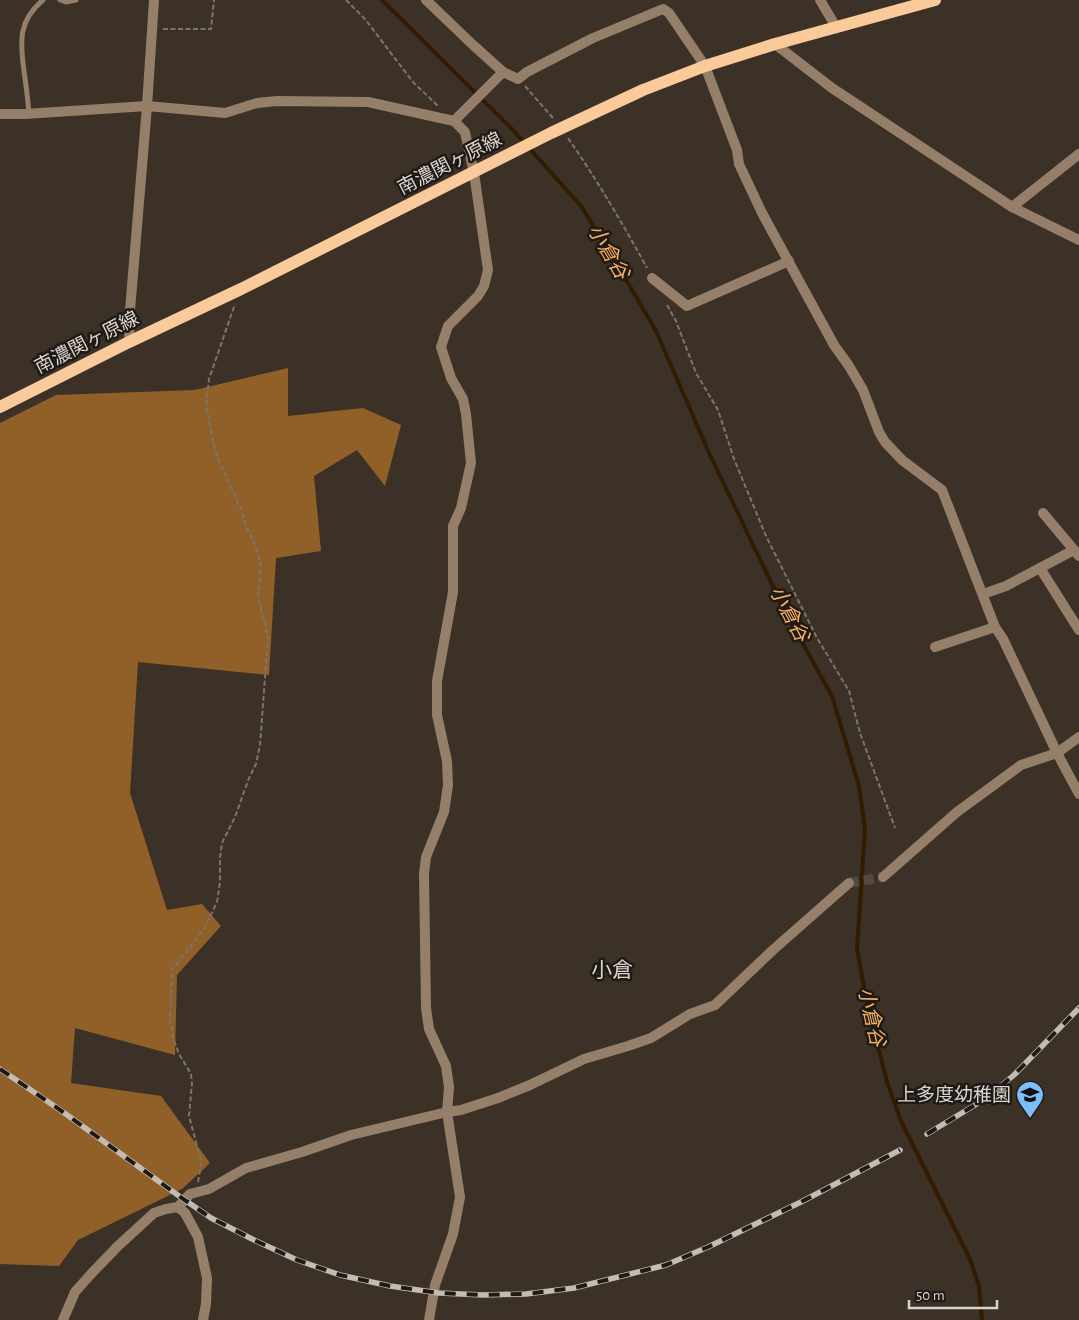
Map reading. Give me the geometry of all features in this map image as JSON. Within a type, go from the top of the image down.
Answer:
[{"type":"main road","name":"南濃関ヶ原線","points":[[0,407],[643,90],[705,66],[775,44],[934,0]]},
{"type":"street","points":[[129,342],[154,0]]},
{"type":"street","points":[[426,0],[472,44],[500,75],[518,79],[527,72],[661,4],[669,13],[705,66],[737,150],[740,164],[762,213],[834,345],[863,390],[879,432],[885,442],[902,460],[942,490],[995,627],[1003,639],[1057,754],[1079,794]]},
{"type":"street","points":[[820,0],[836,27]]},
{"type":"street","points":[[775,44],[832,88],[1012,207],[1079,240]]},
{"type":"street","points":[[453,118],[500,75]]},
{"type":"street","points":[[0,114],[30,114],[147,106],[225,112],[257,102],[270,101],[368,102],[453,118],[465,132],[474,173],[488,270],[484,286],[478,296],[448,326],[441,347],[451,378],[463,399],[471,463],[461,508],[453,526],[452,592],[436,681],[436,715],[447,761],[448,785],[444,812],[426,857],[424,874],[426,1008],[429,1029],[446,1066],[449,1086],[447,1112],[460,1198],[453,1234],[435,1285],[429,1320]]},
{"type":"street","points":[[1012,207],[1079,154]]},
{"type":"street","points":[[652,278],[687,306],[789,261]]},
{"type":"street","points":[[983,594],[1006,586],[1040,568],[1077,553],[1043,512]]},
{"type":"street","points":[[1040,568],[1079,630]]},
{"type":"street","points":[[934,647],[995,627]]},
{"type":"street","points":[[883,877],[957,812],[1020,765],[1057,754],[1079,737]]},
{"type":"street","points":[[63,1320],[75,1292],[118,1246],[154,1214],[178,1207],[190,1194],[209,1189],[246,1168],[302,1152],[351,1135],[461,1110],[530,1085],[584,1059],[651,1038],[690,1014],[715,1005],[774,949],[849,883]]},
{"type":"street","points":[[178,1207],[185,1213],[198,1237],[204,1262],[207,1278],[203,1320]]},
{"type":"lane","points":[[30,114],[21,35],[24,24],[30,14],[43,0]]},
{"type":"lane","points":[[60,0],[66,2],[76,0]]},
{"type":"path","points":[[152,28],[211,29],[214,0]]},
{"type":"path","points":[[346,0],[371,26],[413,82],[453,118]]},
{"type":"path","points":[[518,79],[557,131],[584,160],[628,233],[652,278]]},
{"type":"path","points":[[190,1194],[197,1184],[201,1166],[189,1116],[191,1074],[179,1054],[173,1038],[170,1020],[172,970],[204,929],[217,902],[222,843],[235,817],[256,764],[260,744],[268,637],[258,597],[261,566],[241,509],[216,454],[206,405],[209,379],[241,289]]},
{"type":"path","points":[[666,303],[676,321],[696,373],[718,410],[734,459],[766,536],[817,638],[848,691],[860,733],[895,828]]},
{"type":"shaded area","points":[[288,368],[288,416],[363,408],[401,425],[385,486],[357,450],[314,476],[321,551],[276,558],[269,675],[138,662],[130,793],[167,910],[202,904],[221,926],[177,975],[175,1055],[75,1028],[71,1083],[161,1096],[210,1163],[182,1189],[78,1240],[59,1266],[0,1264],[0,423],[56,395],[195,390]]},
{"type":"waterway","name":"小倉谷","points":[[382,0],[513,130],[581,206],[656,331],[710,455],[756,551],[788,617],[832,696],[859,786],[865,829],[857,949],[866,998],[887,1082],[901,1121],[970,1259],[979,1286],[982,1320]]},
{"type":"tunnel","points":[[849,883],[883,877]]},
{"type":"railway","points":[[927,1134],[985,1099],[1014,1075],[1079,1008]]},
{"type":"railway","points":[[0,1069],[211,1218],[254,1240],[297,1260],[340,1275],[390,1286],[439,1293],[526,1294],[574,1288],[666,1265],[801,1202],[900,1150]]},
{"type":"place","name":"上多度幼稚園","points":[[1030,1119]]},
{"type":"district","name":"小倉","points":[[612,970]]}]
